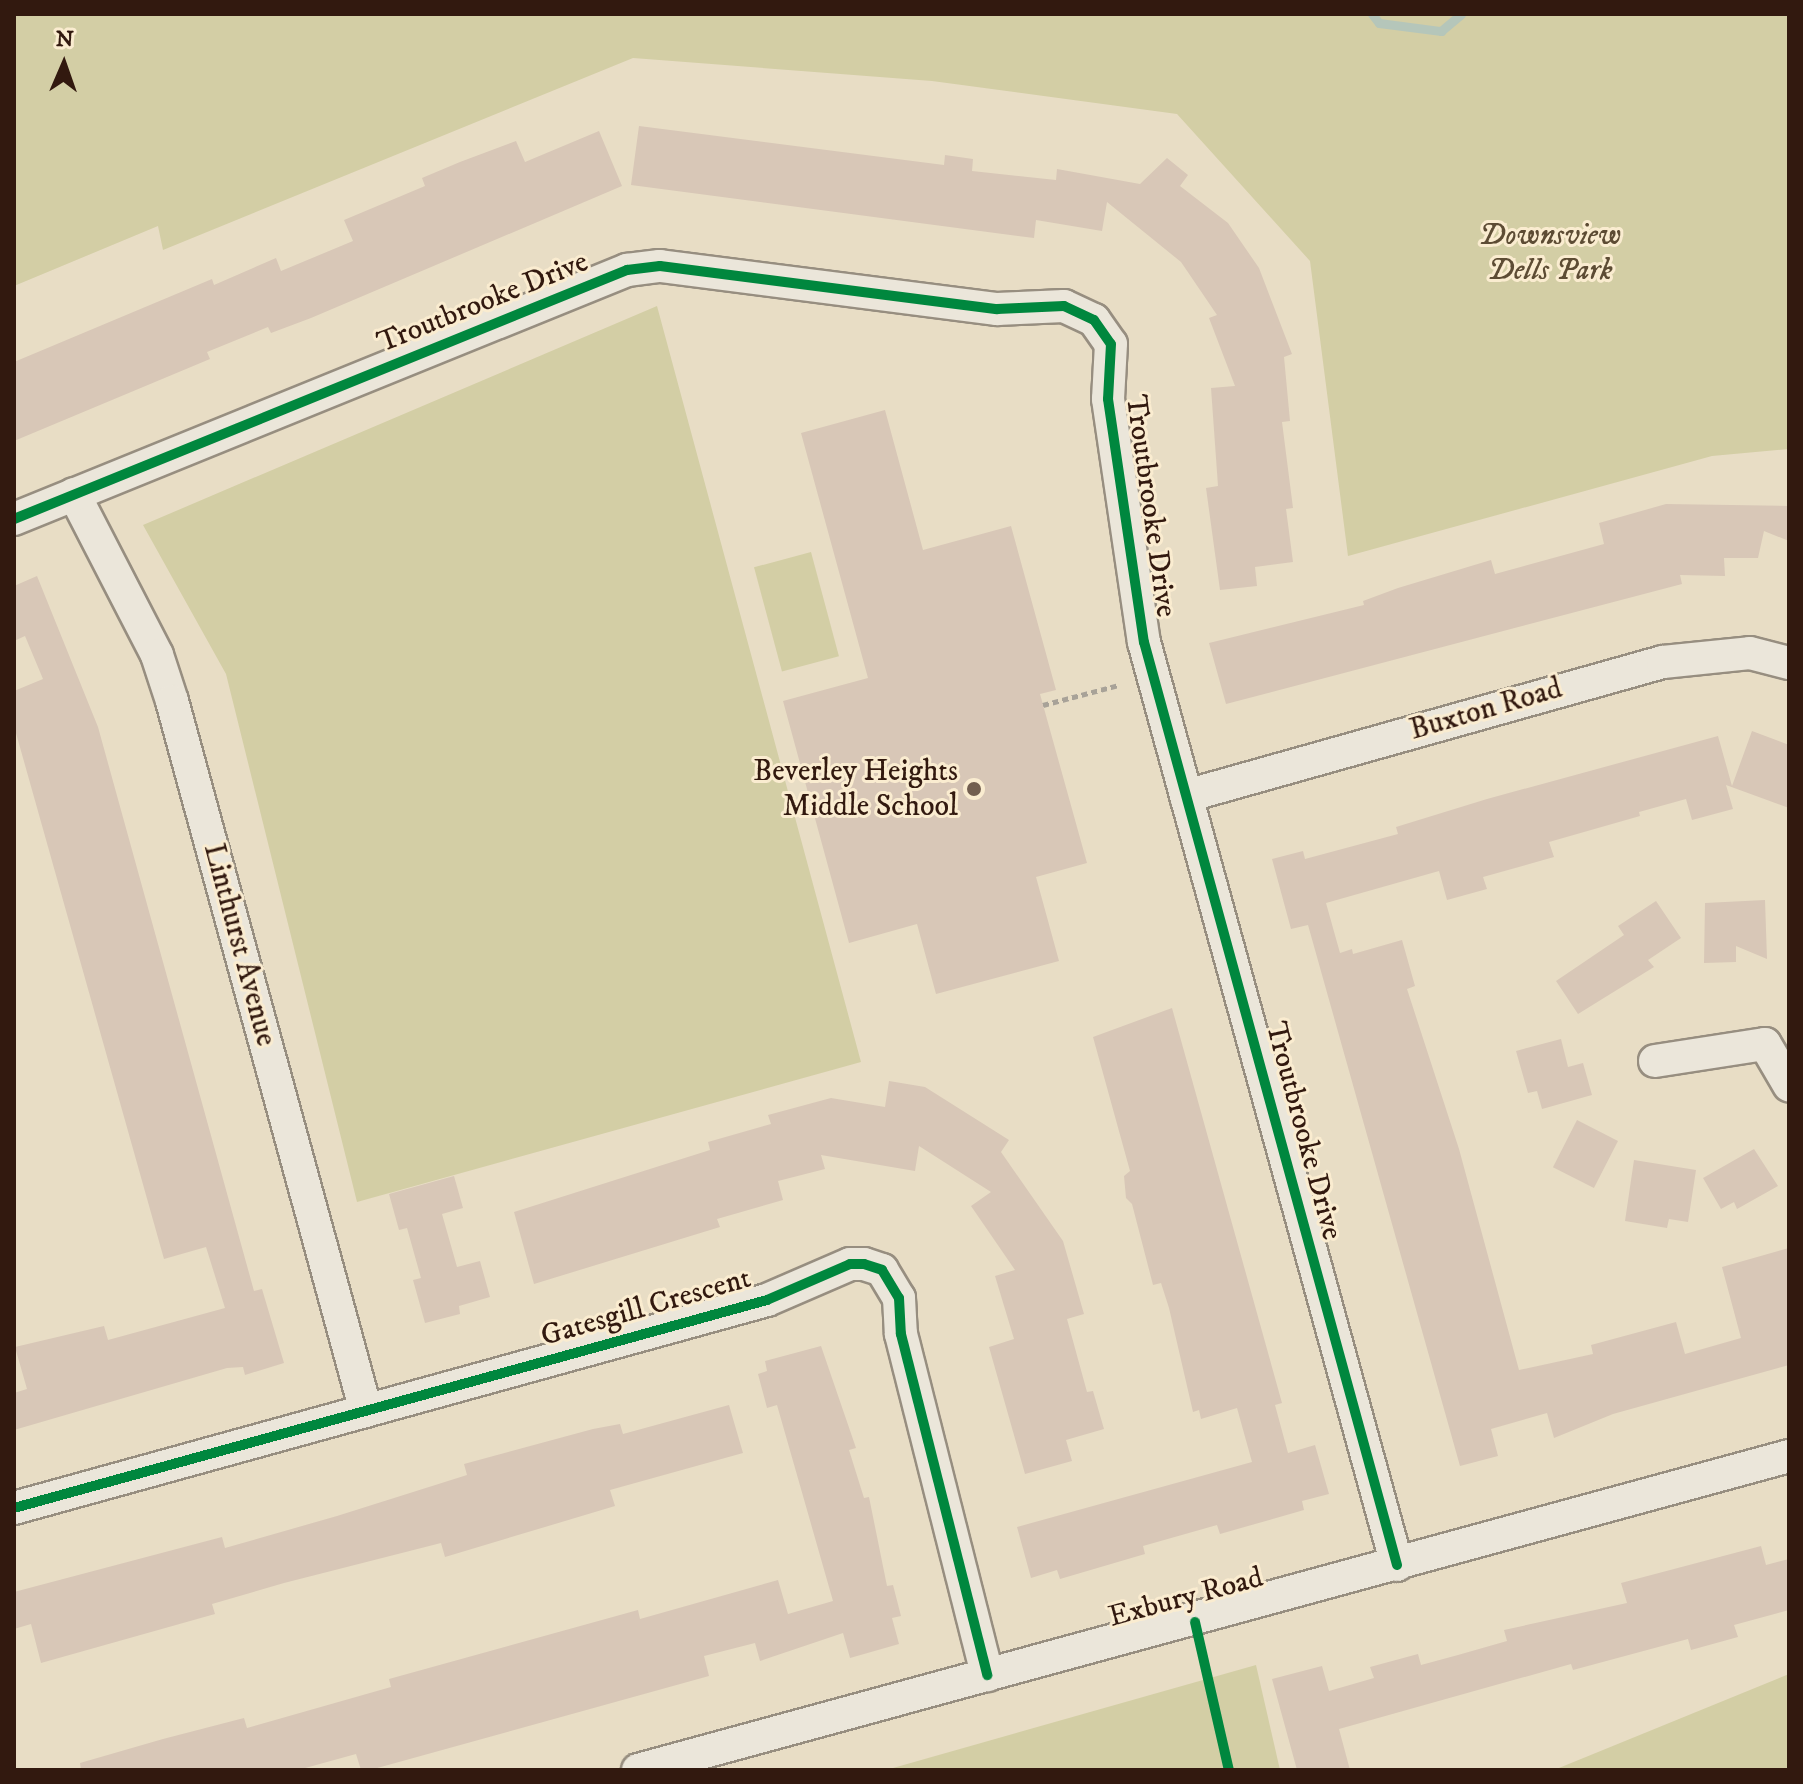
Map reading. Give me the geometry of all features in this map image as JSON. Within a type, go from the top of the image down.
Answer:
[{"type":"street","name":"Troutbrooke Drive","points":[[14,519],[627,270],[660,266],[997,309],[1081,311],[1105,330],[1111,344],[1108,399],[1144,642],[1397,1565]]},
{"type":"street","name":"Linthurst Avenue","points":[[74,494],[157,655],[172,701],[366,1411]]},
{"type":"street","name":"Buxton Road","points":[[1186,796],[1663,662],[1750,653],[1789,663]]},
{"type":"street","points":[[1655,1061],[1765,1044],[1789,1085]]},
{"type":"street","name":"Gatesgill Crescent","points":[[14,1508],[767,1300],[850,1264],[882,1270],[899,1298],[901,1334],[987,1675]]},
{"type":"street","name":"Exbury Road","points":[[638,1770],[695,1762],[987,1675],[1789,1456]]},
{"type":"path","points":[[1043,705],[1119,685]]},
{"type":"green space","name":"Downsview Dells Park","points":[[14,14],[1789,14],[1789,449],[1712,456],[1348,556],[1310,261],[1177,114],[932,81],[633,58],[163,250],[158,226],[14,286]]},
{"type":"green space","points":[[657,306],[861,1062],[357,1202],[226,674],[143,525]]},
{"type":"green space","points":[[811,552],[839,656],[782,672],[754,567]]},
{"type":"green space","points":[[1256,1665],[1280,1770],[886,1770]]},
{"type":"green space","points":[[1789,1674],[1789,1770],[1554,1770]]},
{"type":"building","points":[[639,126],[944,165],[945,155],[973,159],[972,171],[1056,180],[1057,169],[1140,184],[1167,158],[1188,175],[1180,186],[1228,223],[1259,268],[1292,354],[1284,357],[1290,421],[1282,422],[1293,508],[1286,509],[1293,562],[1255,567],[1257,586],[1220,590],[1206,488],[1218,486],[1211,388],[1235,386],[1209,318],[1217,315],[1181,262],[1107,202],[1102,231],[1036,220],[1034,238],[631,185]]},
{"type":"building","points":[[599,131],[622,186],[311,318],[271,333],[268,327],[207,352],[210,359],[14,441],[14,362],[212,279],[214,285],[276,258],[281,271],[353,241],[344,220],[425,186],[422,178],[460,162],[516,141],[525,162]]},
{"type":"building","points":[[885,410],[923,550],[1011,526],[1056,690],[1040,694],[1087,863],[1036,877],[1059,961],[936,994],[917,924],[849,943],[783,701],[868,678],[801,433]]},
{"type":"building","points":[[1666,504],[1789,506],[1789,541],[1764,531],[1758,558],[1724,558],[1725,576],[1680,575],[1682,584],[1226,704],[1209,643],[1364,605],[1363,601],[1398,588],[1491,560],[1495,574],[1604,544],[1599,523]]},
{"type":"building","points":[[37,576],[98,727],[254,1291],[262,1289],[284,1363],[245,1375],[243,1367],[227,1368],[14,1430],[14,1393],[27,1389],[15,1347],[104,1326],[108,1340],[225,1308],[206,1247],[164,1259],[14,726],[14,691],[43,679],[25,636],[14,641],[14,586]]},
{"type":"building","points":[[1752,731],[1789,745],[1789,808],[1726,785],[1733,809],[1692,820],[1686,799],[1639,812],[1640,816],[1549,842],[1554,857],[1483,877],[1487,889],[1447,900],[1439,871],[1326,903],[1340,953],[1352,949],[1353,954],[1402,940],[1415,986],[1407,989],[1459,1149],[1519,1370],[1593,1354],[1591,1345],[1676,1322],[1685,1354],[1741,1338],[1722,1267],[1789,1248],[1789,1365],[1613,1414],[1554,1438],[1547,1413],[1491,1429],[1498,1456],[1460,1466],[1308,925],[1291,929],[1272,859],[1303,851],[1305,859],[1398,834],[1396,827],[1487,799],[1718,736],[1732,786]]},
{"type":"building","points":[[1765,900],[1767,959],[1736,946],[1736,962],[1704,963],[1705,903]]},
{"type":"building","points":[[1656,901],[1681,938],[1648,960],[1654,967],[1578,1014],[1556,981],[1624,935],[1618,926]]},
{"type":"building","points":[[1172,1008],[1282,1403],[1275,1405],[1288,1453],[1315,1445],[1329,1494],[1302,1501],[1304,1510],[1220,1534],[1217,1525],[1143,1546],[1145,1554],[1060,1579],[1057,1570],[1031,1578],[1017,1527],[1252,1462],[1237,1408],[1201,1419],[1199,1410],[1193,1412],[1169,1308],[1161,1283],[1153,1285],[1132,1204],[1126,1198],[1124,1176],[1130,1171],[1093,1037]]},
{"type":"building","points":[[1561,1039],[1568,1067],[1583,1063],[1592,1095],[1542,1109],[1537,1091],[1528,1093],[1516,1051]]},
{"type":"building","points":[[889,1081],[925,1087],[1009,1140],[1001,1152],[1063,1241],[1084,1314],[1067,1319],[1087,1392],[1093,1391],[1104,1429],[1066,1440],[1072,1461],[1025,1474],[989,1347],[1014,1339],[995,1276],[1015,1270],[971,1206],[991,1192],[919,1146],[915,1171],[821,1155],[825,1169],[778,1181],[783,1200],[717,1219],[720,1227],[534,1284],[514,1212],[710,1150],[708,1142],[771,1124],[768,1115],[831,1098],[885,1107]]},
{"type":"building","points":[[1577,1120],[1618,1141],[1594,1188],[1553,1167]]},
{"type":"building","points":[[1754,1149],[1778,1186],[1737,1209],[1734,1202],[1721,1209],[1703,1178]]},
{"type":"building","points":[[1634,1160],[1696,1170],[1688,1222],[1669,1219],[1667,1228],[1625,1221]]},
{"type":"building","points":[[454,1176],[463,1208],[442,1214],[457,1267],[480,1261],[490,1297],[459,1306],[460,1314],[425,1323],[413,1280],[421,1278],[407,1228],[399,1230],[389,1194]]},
{"type":"building","points":[[821,1346],[856,1448],[849,1450],[864,1498],[869,1497],[887,1586],[893,1585],[901,1616],[892,1618],[899,1644],[850,1658],[843,1633],[760,1661],[755,1643],[704,1656],[709,1676],[370,1770],[361,1770],[356,1754],[298,1770],[81,1770],[80,1763],[163,1739],[244,1718],[247,1728],[391,1687],[389,1679],[638,1610],[640,1619],[778,1580],[788,1614],[833,1601],[777,1405],[767,1408],[758,1374],[767,1371],[765,1361]]},
{"type":"building","points":[[729,1405],[743,1453],[610,1490],[615,1506],[445,1557],[441,1543],[284,1583],[212,1604],[215,1614],[41,1663],[31,1624],[14,1629],[14,1592],[222,1537],[225,1548],[467,1475],[464,1464],[593,1429],[620,1424],[623,1434]]},
{"type":"building","points":[[1761,1546],[1766,1565],[1789,1559],[1789,1610],[1734,1625],[1738,1637],[1691,1650],[1688,1639],[1573,1670],[1571,1664],[1339,1729],[1350,1770],[1297,1770],[1272,1679],[1322,1666],[1329,1691],[1374,1678],[1370,1667],[1418,1654],[1421,1665],[1507,1641],[1504,1630],[1627,1603],[1621,1583]]},
{"type":"waterway","points":[[1372,14],[1379,23],[1441,31],[1461,14]]},
{"type":"cycle path","points":[[14,519],[627,270],[660,266],[997,309],[1064,306],[1094,320],[1111,344],[1108,399],[1144,642],[1397,1565]]},
{"type":"cycle path","points":[[14,1508],[767,1300],[850,1264],[864,1264],[882,1270],[899,1298],[901,1334],[987,1675]]},
{"type":"cycle path","points":[[1195,1622],[1229,1770]]},
{"type":"place","name":"Beverley Heights Middle School","points":[[974,789]]}]
